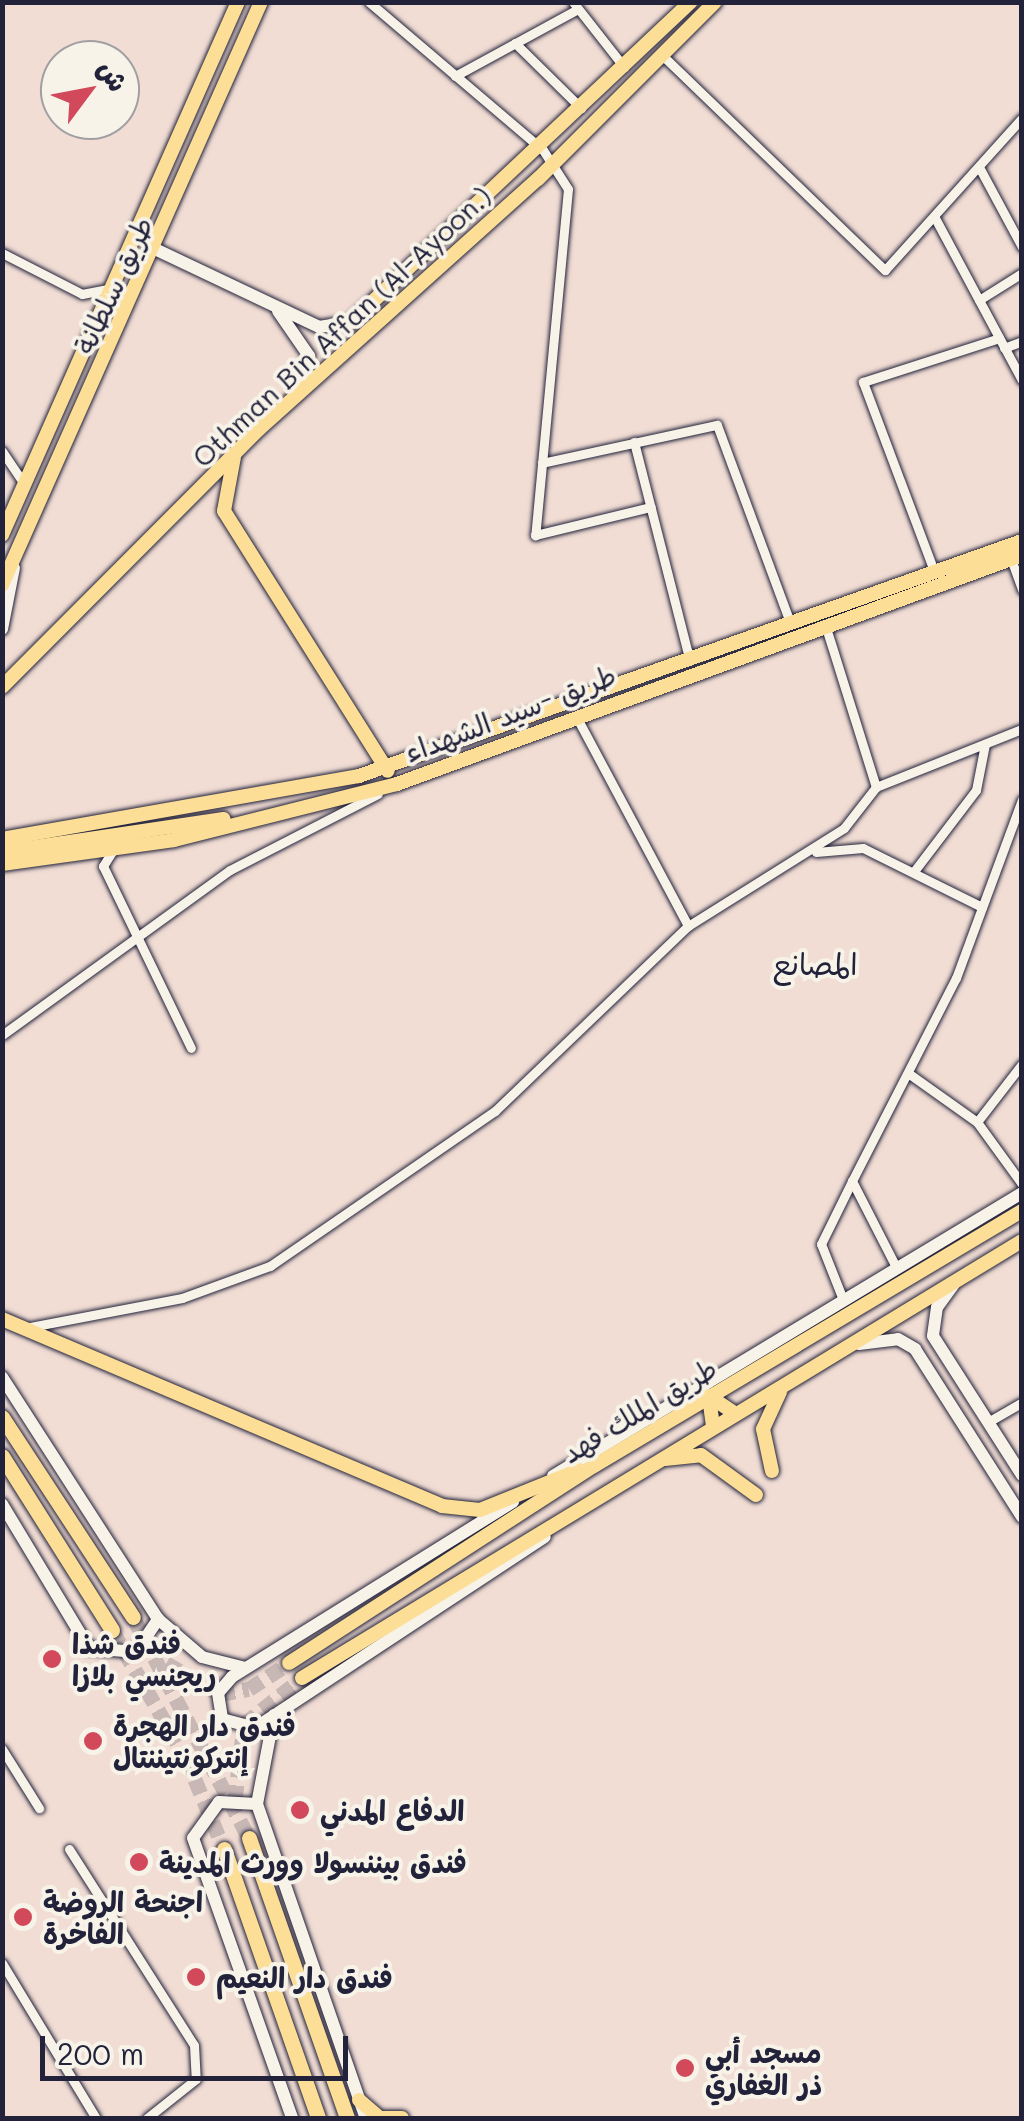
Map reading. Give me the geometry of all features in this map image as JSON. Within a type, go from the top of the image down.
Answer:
[{"type":"highway","points":[[2,1417],[133,1616]]},
{"type":"highway","points":[[2,1456],[112,1630]]},
{"type":"highway","points":[[250,1838],[347,2118]]},
{"type":"highway","points":[[224,1849],[318,2118]]},
{"type":"main road","name":"طريق سلطانة","points":[[2,535],[238,2]]},
{"type":"main road","name":"طريق سلطانة","points":[[2,584],[158,250],[261,2]]},
{"type":"main road","name":"Othman Bin Affan (Al-Ayoon.)","points":[[2,688],[234,454],[554,163],[715,2]]},
{"type":"main road","name":"Othman Bin Affan (Al-Ayoon.)","points":[[351,322],[543,150],[684,5]]},
{"type":"main road","points":[[158,250],[276,309],[320,326],[351,322]]},
{"type":"main road","points":[[276,309],[309,356],[294,400]]},
{"type":"main road","points":[[234,454],[224,511],[397,784]]},
{"type":"main road","name":"طريق -سيد الشهداء","points":[[2,838],[287,793],[385,766],[1022,541]]},
{"type":"main road","points":[[2,629],[16,551]]},
{"type":"main road","name":"طريق -سيد الشهداء","points":[[2,864],[113,850],[397,784],[574,714],[1016,557]]},
{"type":"main road","points":[[2,852],[292,807]]},
{"type":"main road","points":[[603,1490],[522,1554],[255,1728],[222,1719],[218,1693],[245,1668],[552,1477],[656,1419],[842,1297],[1022,1194]]},
{"type":"main road","name":"طريق الملك فهد","points":[[289,1663],[594,1466],[656,1419],[709,1396],[1022,1211]]},
{"type":"main road","name":"طريق الملك فهد","points":[[302,1678],[603,1490],[1022,1241]]},
{"type":"main road","points":[[957,1280],[937,1307],[934,1336],[1022,1474]]},
{"type":"main road","points":[[2,1319],[442,1506],[513,1502]]},
{"type":"main road","points":[[847,1347],[898,1339],[915,1349],[1022,1517]]},
{"type":"main road","points":[[2,1376],[158,1619],[202,1658],[245,1668]]},
{"type":"main road","points":[[772,1471],[764,1429],[785,1385]]},
{"type":"main road","points":[[709,1396],[736,1414]]},
{"type":"main road","points":[[709,1396],[712,1426]]},
{"type":"main road","points":[[649,1463],[701,1455],[756,1495]]},
{"type":"main road","points":[[552,1477],[594,1466]]},
{"type":"main road","points":[[2,1504],[88,1648],[136,1652],[158,1619]]},
{"type":"main road","points":[[274,1715],[257,1804],[366,2118]]},
{"type":"main road","points":[[257,1804],[219,1802],[193,1838],[292,2118]]},
{"type":"main road","points":[[360,2100],[380,2118],[402,2116]]},
{"type":"street","points":[[369,2],[543,150],[568,189],[535,535],[650,507]]},
{"type":"street","points":[[455,76],[576,6],[625,68]]},
{"type":"street","points":[[516,43],[583,110]]},
{"type":"street","points":[[662,55],[885,270],[1022,118]]},
{"type":"street","points":[[1011,130],[1022,139]]},
{"type":"street","points":[[979,167],[1022,246]]},
{"type":"street","points":[[934,218],[1022,380]]},
{"type":"street","points":[[2,253],[82,294],[108,289]]},
{"type":"street","points":[[978,300],[1022,273]]},
{"type":"street","points":[[934,571],[863,382],[999,338]]},
{"type":"street","points":[[1004,348],[1022,341]]},
{"type":"street","points":[[542,463],[716,425],[790,622]]},
{"type":"street","points":[[634,442],[689,658]]},
{"type":"street","points":[[2,450],[24,484]]},
{"type":"street","points":[[1016,557],[1022,590]]},
{"type":"street","points":[[825,624],[876,788]]},
{"type":"street","points":[[574,714],[688,926]]},
{"type":"street","points":[[23,1329],[182,1298],[270,1266],[496,1112],[688,926],[813,852],[876,788],[1022,728]]},
{"type":"street","points":[[915,870],[976,790],[985,744]]},
{"type":"street","points":[[2,1035],[230,870],[397,784]]},
{"type":"street","points":[[842,1297],[821,1244],[908,1073],[982,908],[1022,800]]},
{"type":"street","points":[[813,852],[863,848],[915,870],[982,908]]},
{"type":"street","points":[[113,850],[103,866],[191,1048]]},
{"type":"street","points":[[976,1122],[1022,1064]]},
{"type":"street","points":[[908,1073],[976,1122],[1022,1184]]},
{"type":"street","points":[[852,1181],[896,1267]]},
{"type":"street","points":[[988,1422],[1022,1402]]},
{"type":"street","points":[[2,1749],[39,1808]]},
{"type":"street","points":[[69,1849],[194,2046],[196,2079],[147,2118]]},
{"type":"street","points":[[4,1968],[96,2118]]},
{"type":"tunnel","points":[[133,1617],[249,1838]]},
{"type":"tunnel","points":[[112,1630],[186,1758],[224,1849]]},
{"type":"tunnel","points":[[166,1663],[220,1694],[249,1689],[289,1663]]},
{"type":"tunnel","points":[[235,1800],[244,1724],[302,1678]]},
{"type":"place","name":"فندق شذا ريجنسي بلازا","points":[[52,1659]]},
{"type":"place","name":"فندق دار الهجرة إنتركونتيننتال","points":[[93,1741]]},
{"type":"place","name":"الدفاع المدني","points":[[300,1810]]},
{"type":"place","name":"فندق بيننسولا وورث المدينة","points":[[139,1862]]},
{"type":"place","name":"اجنحة الروضة الفاخرة","points":[[23,1917]]},
{"type":"place","name":"فندق دار النعيم","points":[[196,1977]]},
{"type":"place","name":"مسجد أبي ذر الغفاري","points":[[685,2068]]},
{"type":"district","name":"المصانع","points":[[815,963]]}]
